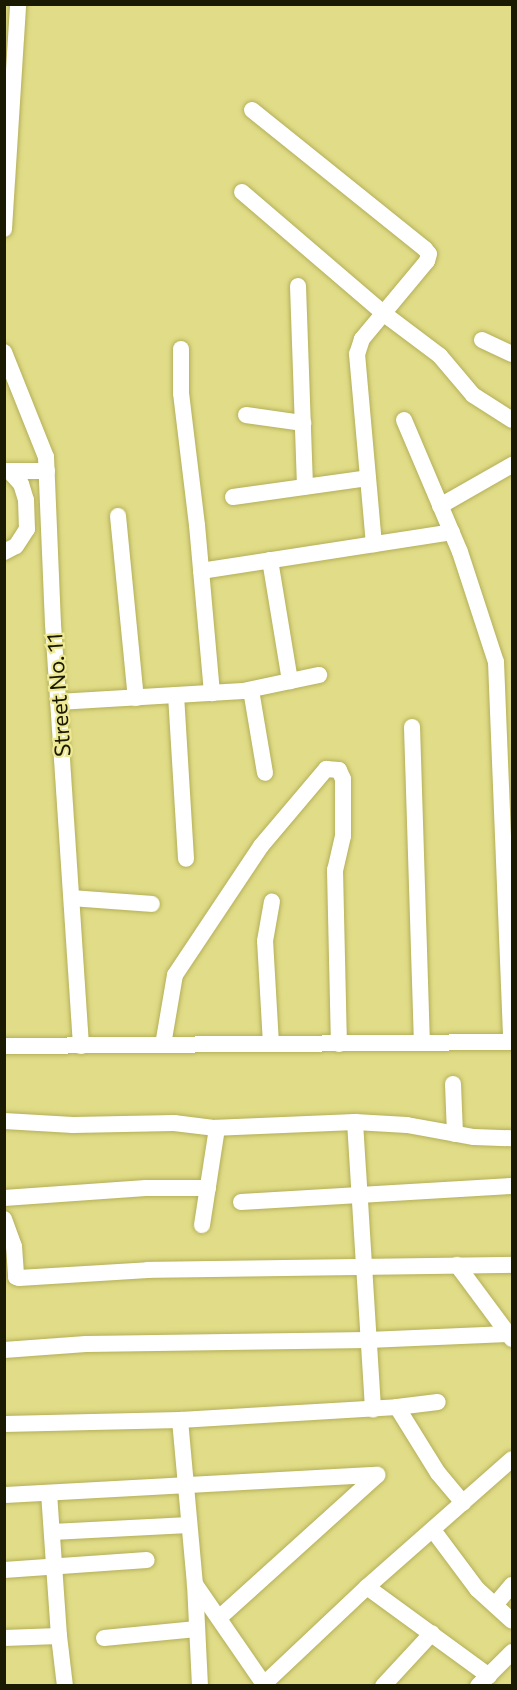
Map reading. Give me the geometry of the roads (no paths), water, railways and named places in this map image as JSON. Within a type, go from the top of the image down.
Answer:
[{"type":"street","points":[[4,229],[18,4]]},
{"type":"street","points":[[252,110],[429,254],[428,261],[362,339],[357,354],[374,544]]},
{"type":"street","points":[[242,192],[383,312],[440,356],[478,399],[513,420]]},
{"type":"street","points":[[298,286],[305,487]]},
{"type":"street","points":[[482,340],[513,354]]},
{"type":"street","points":[[181,349],[181,393],[212,693]]},
{"type":"street","name":"Street No. 11","points":[[4,352],[43,445],[47,471],[58,702],[81,1046]]},
{"type":"street","points":[[246,415],[303,423]]},
{"type":"street","points":[[4,1046],[512,1042],[496,662],[452,532],[404,420]]},
{"type":"street","points":[[440,506],[513,465]]},
{"type":"street","points":[[8,472],[47,471]]},
{"type":"street","points":[[4,552],[16,546],[27,529],[26,500],[21,484],[8,472]]},
{"type":"street","points":[[233,497],[368,478]]},
{"type":"street","points":[[118,516],[136,698]]},
{"type":"street","points":[[201,572],[452,532]]},
{"type":"street","points":[[270,560],[290,681]]},
{"type":"street","points":[[58,702],[251,690],[319,675]]},
{"type":"street","points":[[251,690],[265,773]]},
{"type":"street","points":[[176,695],[186,859]]},
{"type":"street","points":[[412,727],[423,1043]]},
{"type":"street","points":[[163,1045],[176,975],[261,846],[326,769],[339,770],[343,779],[343,836],[334,870],[339,1044]]},
{"type":"street","points":[[72,898],[152,904]]},
{"type":"street","points":[[271,1044],[265,941],[273,902]]},
{"type":"street","points":[[453,1084],[455,1134]]},
{"type":"street","points":[[4,1122],[73,1125],[174,1123],[216,1128],[354,1122],[407,1125],[455,1134],[513,1138]]},
{"type":"street","points":[[354,1122],[374,1409]]},
{"type":"street","points":[[202,1225],[216,1128]]},
{"type":"street","points":[[241,1202],[513,1186]]},
{"type":"street","points":[[4,1198],[146,1188],[208,1188]]},
{"type":"street","points":[[4,1219],[14,1246],[16,1277],[19,1278],[148,1269],[513,1265]]},
{"type":"street","points":[[457,1265],[510,1337]]},
{"type":"street","points":[[4,1350],[86,1344],[510,1337]]},
{"type":"street","points":[[4,1424],[180,1420],[374,1409],[438,1402]]},
{"type":"street","points":[[397,1407],[438,1473],[463,1503]]},
{"type":"street","points":[[180,1420],[195,1584],[200,1686]]},
{"type":"street","points":[[195,1584],[265,1685],[366,1587],[513,1459]]},
{"type":"street","points":[[4,1495],[377,1475],[219,1618]]},
{"type":"street","points":[[49,1493],[59,1636],[65,1686]]},
{"type":"street","points":[[52,1532],[189,1525]]},
{"type":"street","points":[[433,1530],[477,1589],[513,1621]]},
{"type":"street","points":[[4,1570],[147,1560]]},
{"type":"street","points":[[495,1605],[513,1585]]},
{"type":"street","points":[[366,1587],[432,1633],[483,1681],[513,1652]]},
{"type":"street","points":[[104,1638],[197,1629]]},
{"type":"street","points":[[383,1686],[432,1633]]},
{"type":"street","points":[[4,1638],[59,1636]]}]
